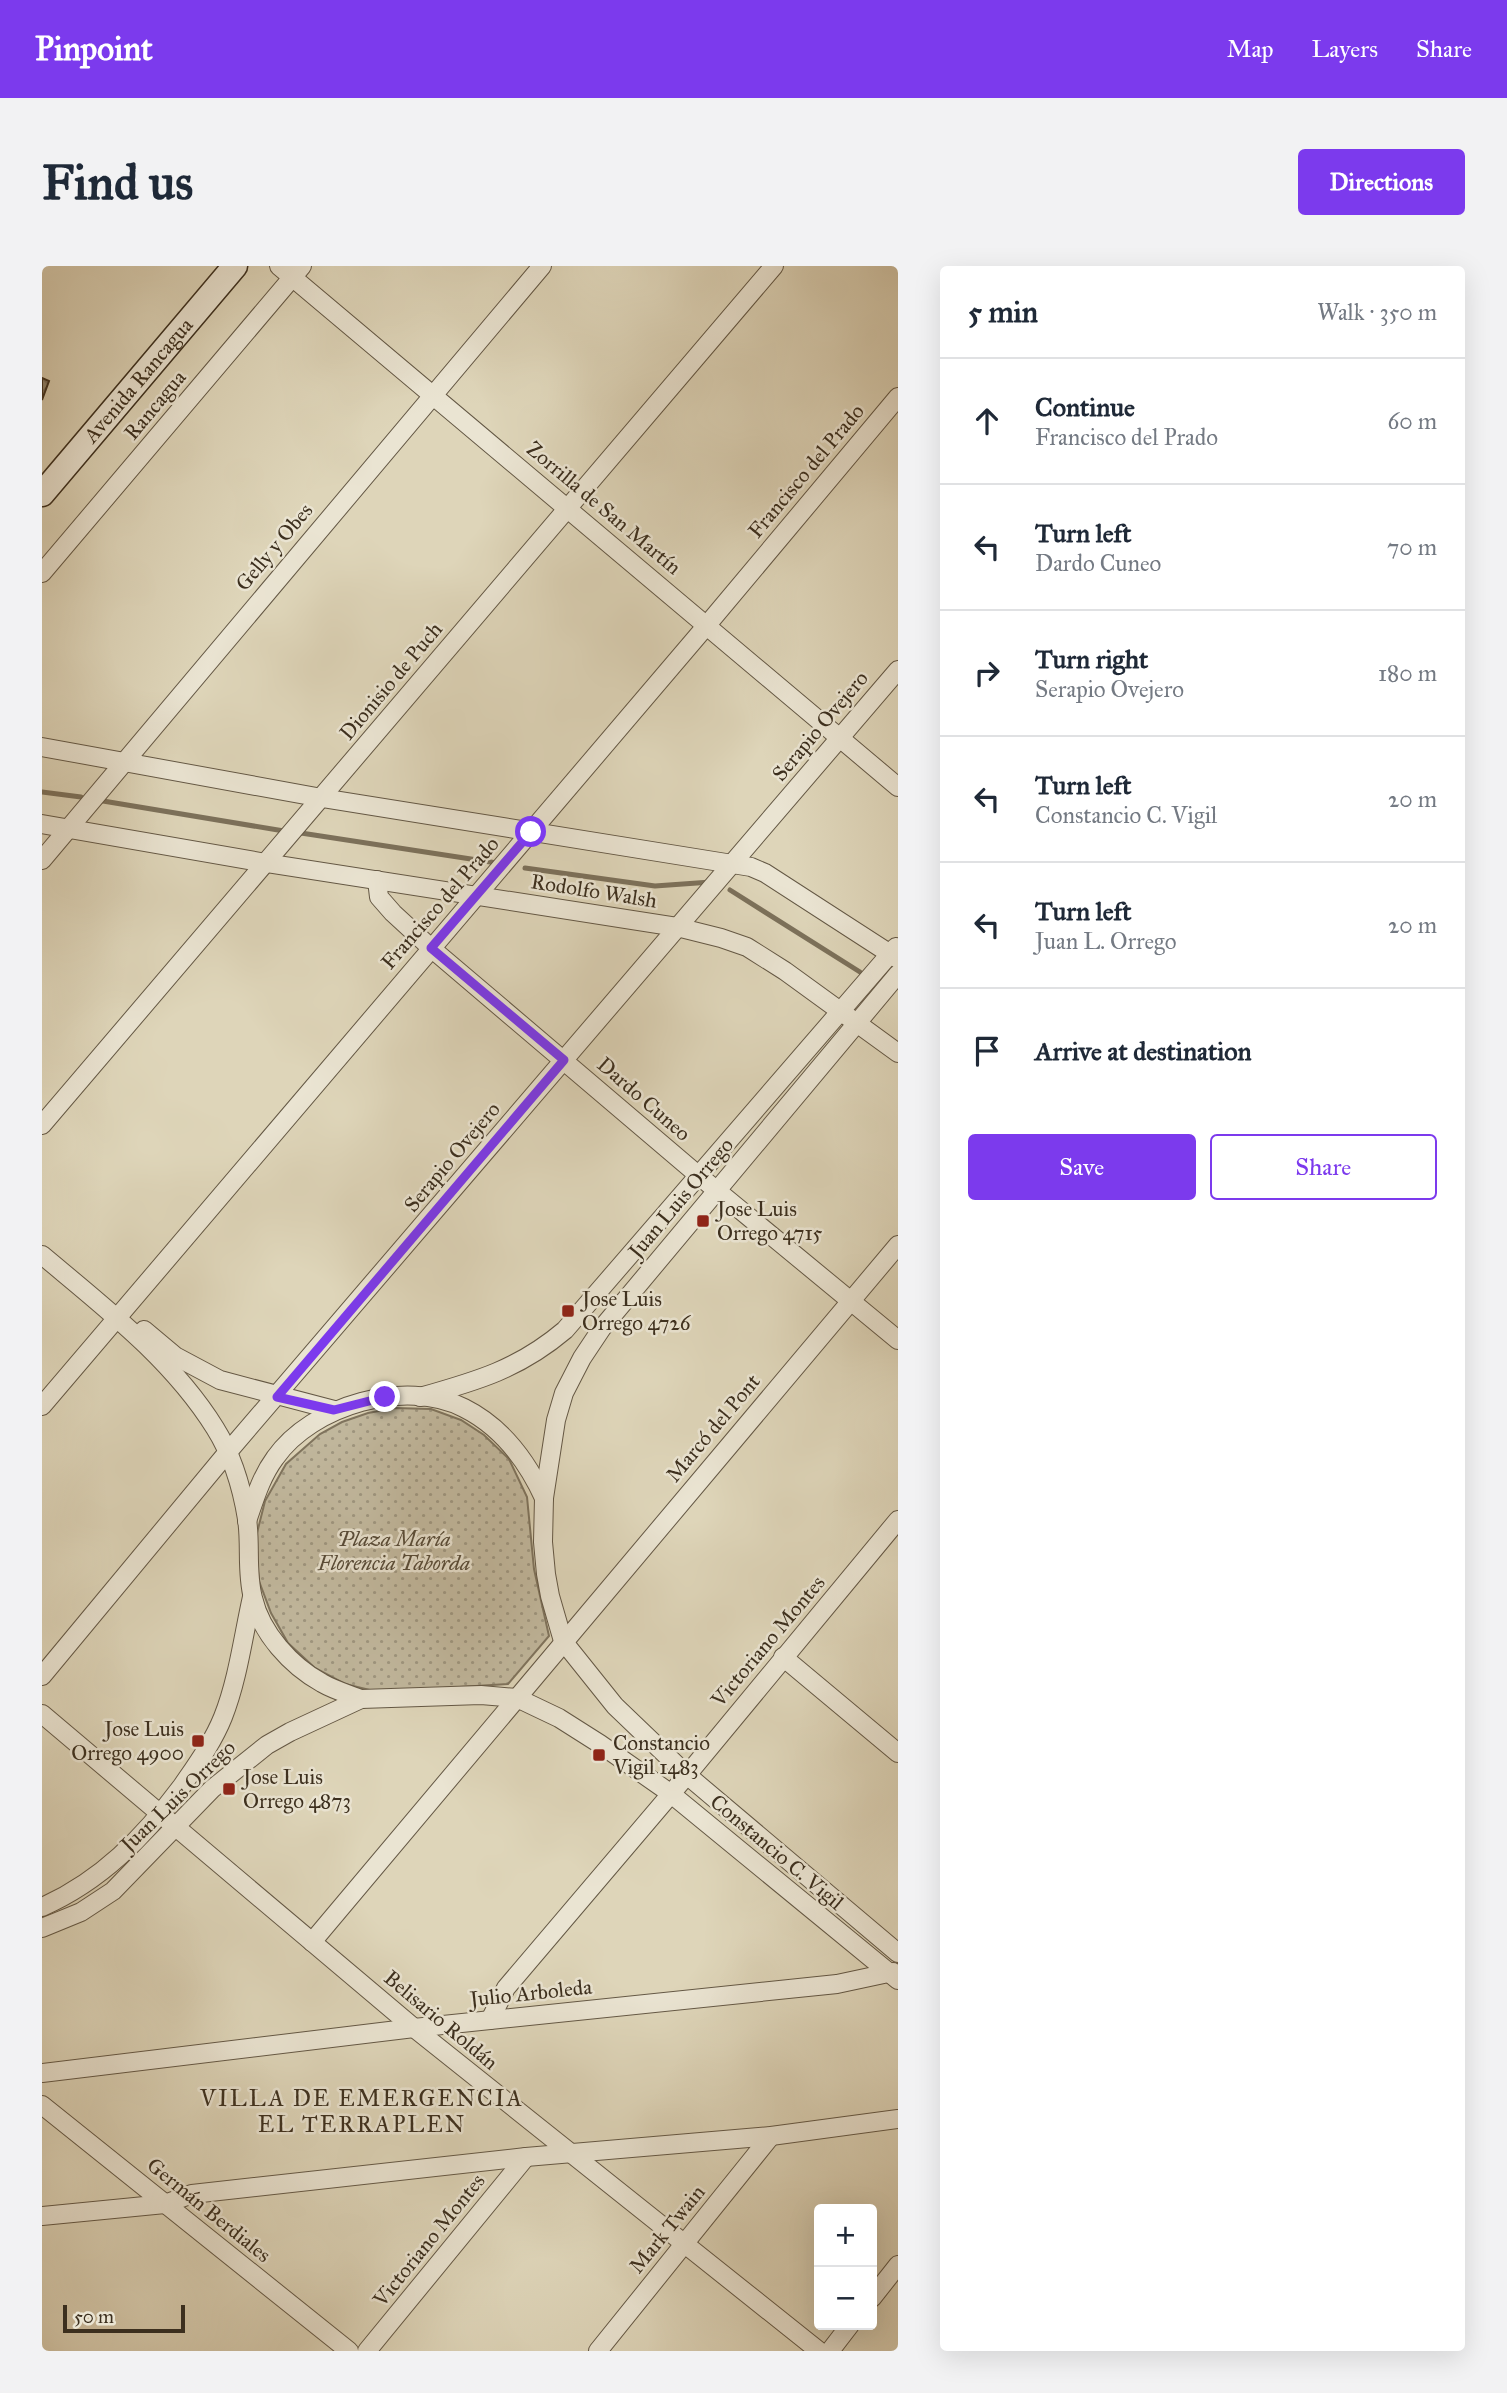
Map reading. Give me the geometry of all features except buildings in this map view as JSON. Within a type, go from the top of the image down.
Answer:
[{"type":"main road","name":"Avenida Rancagua","points":[[42,494],[234,266]]},
{"type":"street","name":"Gelly y Obes","points":[[42,860],[542,266]]},
{"type":"street","name":"Dionisio de Puch","points":[[42,1125],[774,266]]},
{"type":"street","name":"Zorrilla de San Martín","points":[[291,270],[433,394],[898,787]]},
{"type":"street","name":"Rancagua","points":[[42,573],[291,270]]},
{"type":"street","name":"Francisco del Prado","points":[[42,1406],[898,397]]},
{"type":"street","name":"Serapio Ovejero","points":[[42,1676],[228,1453],[898,670]]},
{"type":"street","points":[[42,747],[322,798],[751,867],[895,953]]},
{"type":"street","name":"Rodolfo Walsh","points":[[42,824],[266,863],[677,928],[721,938],[747,947],[898,1053]]},
{"type":"street","name":"Dardo Cuneo","points":[[377,880],[379,897],[431,948],[698,1175],[898,1340]]},
{"type":"street","name":"Juan Luis Orrego","points":[[420,1397],[511,1368],[543,1349],[583,1312],[840,1011],[895,953]]},
{"type":"street","name":"Juan Luis Orrego","points":[[563,1641],[550,1596],[543,1542],[544,1499],[556,1420],[564,1393],[582,1358],[602,1328],[898,975]]},
{"type":"street","points":[[42,1242],[120,1315],[187,1390],[216,1429],[239,1482],[247,1521],[252,1597],[260,1620],[269,1634],[298,1667],[322,1683],[361,1699]]},
{"type":"street","name":"Marcó del Pont","points":[[517,1698],[898,1245]]},
{"type":"street","points":[[42,1255],[175,1356],[220,1380],[334,1410]]},
{"type":"street","points":[[247,1521],[261,1481],[277,1455],[300,1433],[334,1410],[385,1397],[420,1397],[464,1408],[516,1449],[532,1471],[544,1499]]},
{"type":"street","name":"Victoriano Montes","points":[[490,2020],[506,1989],[783,1657],[891,1541],[898,1520]]},
{"type":"street","name":"Juan Luis Orrego","points":[[42,1906],[68,1895],[124,1854],[161,1814],[205,1751],[223,1717],[232,1689],[252,1597]]},
{"type":"street","name":"Constancio C. Vigil","points":[[563,1641],[615,1706],[687,1775],[898,1953]]},
{"type":"street","points":[[783,1657],[898,1753]]},
{"type":"street","name":"Juan Luis Orrego","points":[[42,1928],[81,1912],[113,1891],[212,1789],[267,1745],[361,1699],[440,1695],[517,1698]]},
{"type":"street","points":[[312,1942],[517,1698]]},
{"type":"street","name":"Constancio C. Vigil","points":[[517,1698],[559,1718],[670,1793],[894,1975]]},
{"type":"street","name":"Belisario Roldán","points":[[42,1714],[414,2028],[819,2351]]},
{"type":"street","name":"Julio Arboleda","points":[[42,2073],[414,2028],[837,1984],[894,1975]]},
{"type":"street","name":"Germán Berdiales","points":[[42,2105],[349,2351]]},
{"type":"street","points":[[42,2216],[165,2204],[192,2194],[526,2157],[771,2136],[898,2119]]},
{"type":"street","name":"Mark Twain","points":[[598,2351],[771,2136]]},
{"type":"street","name":"Victoriano Montes","points":[[368,2351],[526,2157]]},
{"type":"street","points":[[877,2292],[898,2265]]},
{"type":"street","points":[[830,2351],[846,2330]]},
{"type":"green space","name":"Plaza María Florencia Taborda","points":[[395,1408],[431,1409],[461,1420],[484,1435],[509,1459],[527,1497],[534,1569],[549,1636],[508,1684],[378,1692],[345,1684],[315,1668],[288,1643],[271,1613],[259,1581],[255,1541],[265,1501],[286,1464],[320,1434],[342,1422]]},
{"type":"waterway","points":[[42,792],[81,797]]},
{"type":"waterway","points":[[97,800],[284,831]]},
{"type":"waterway","points":[[301,833],[497,863]]},
{"type":"waterway","points":[[525,868],[655,886],[711,882]]},
{"type":"waterway","points":[[730,890],[860,972]]},
{"type":"place","name":"Jose Luis Orrego 4715","points":[[703,1221]]},
{"type":"place","name":"Jose Luis Orrego 4726","points":[[568,1311]]},
{"type":"place","name":"Jose Luis Orrego 4900","points":[[198,1741]]},
{"type":"place","name":"Constancio Vigil 1483","points":[[599,1755]]},
{"type":"place","name":"Jose Luis Orrego 4873","points":[[229,1789]]},
{"type":"district","name":"VILLA DE EMERGENCIA EL TERRAPLEN","points":[[362,2111]]},
{"type":"route","points":[[385,1397],[334,1410],[277,1397],[564,1060],[431,948],[531,832]]}]
